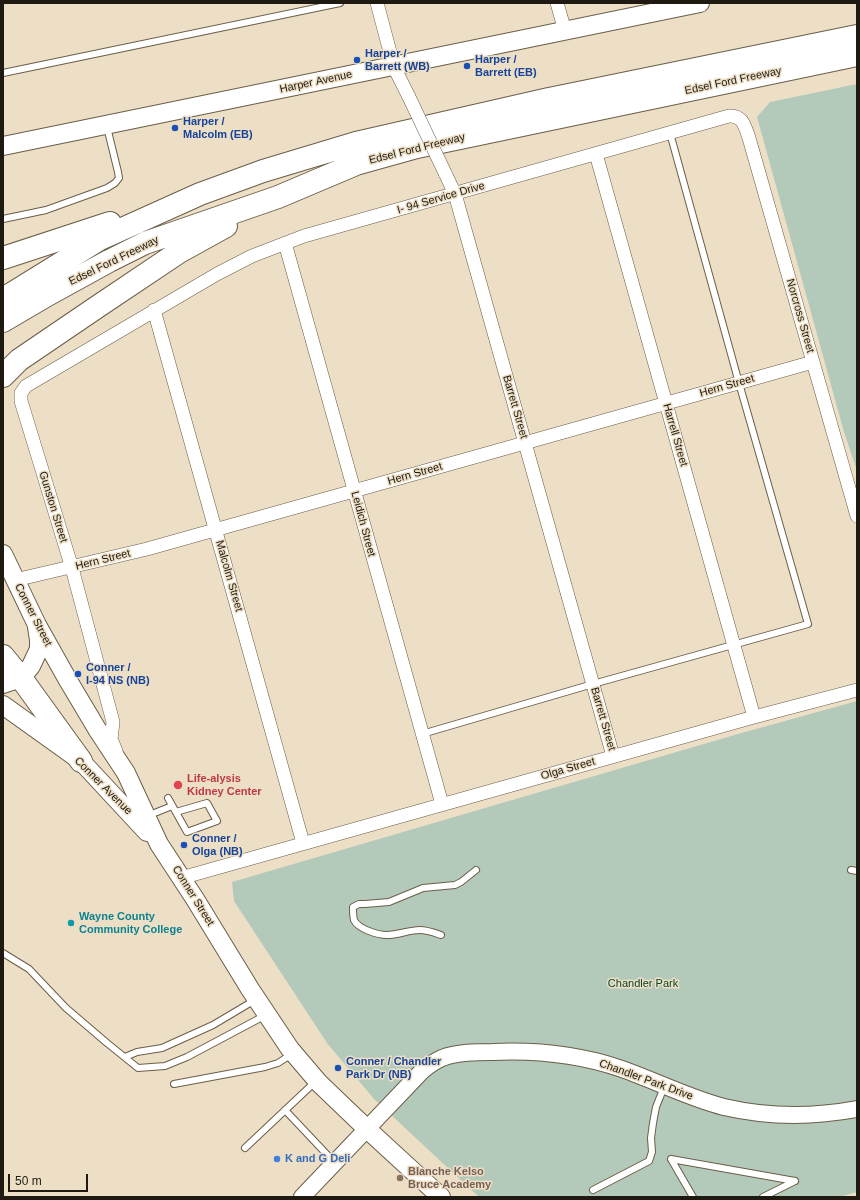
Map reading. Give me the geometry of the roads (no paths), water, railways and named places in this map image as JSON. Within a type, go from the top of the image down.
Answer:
[{"type":"highway","name":"Edsel Ford Freeway","points":[[3,299],[100,239],[200,194],[263,170],[356,143],[549,99],[857,36]]},
{"type":"highway","name":"Edsel Ford Freeway","points":[[3,321],[49,294],[145,243],[278,197],[356,164],[417,147],[857,55]]},
{"type":"highway","points":[[3,258],[200,194]]},
{"type":"highway","points":[[3,376],[20,360],[179,252],[278,197]]},
{"type":"highway","points":[[3,656],[12,681],[80,761]]},
{"type":"main road","name":"Harper Avenue","points":[[3,146],[700,3]]},
{"type":"main road","name":"Conner Street","points":[[3,554],[37,625],[88,715],[126,773],[159,844],[293,1053],[316,1080],[441,1197]]},
{"type":"main road","points":[[12,681],[32,666],[39,649],[37,625]]},
{"type":"main road","name":"Conner Avenue","points":[[3,705],[80,761],[159,844]]},
{"type":"street","name":"Barrett Street","points":[[377,3],[394,67],[455,194],[613,756]]},
{"type":"street","points":[[557,3],[565,31]]},
{"type":"street","name":"I- 94 Service Drive","points":[[154,310],[252,256],[304,236],[729,116],[739,117]]},
{"type":"street","name":"Norcross Street","points":[[739,117],[743,122],[749,138],[857,516]]},
{"type":"street","name":"Harrell Street","points":[[596,154],[754,717]]},
{"type":"street","name":"Leidich Street","points":[[285,243],[442,804]]},
{"type":"street","name":"Malcolm Street","points":[[154,310],[303,843]]},
{"type":"street","name":"Gunston Street","points":[[126,773],[111,739],[113,722],[72,568],[21,401],[21,393],[26,386],[154,310]]},
{"type":"street","name":"Hern Street","points":[[15,580],[72,568],[147,549],[813,362]]},
{"type":"street","name":"Olga Street","points":[[181,878],[613,756],[857,690]]},
{"type":"street","name":"Chandler Park Drive","points":[[302,1197],[422,1071],[435,1062],[451,1055],[478,1052],[512,1051],[566,1055],[620,1068],[724,1107],[763,1113],[808,1114],[857,1109]]},
{"type":"lane","points":[[3,73],[340,3]]},
{"type":"lane","points":[[3,219],[46,210],[107,188],[115,183],[119,178],[106,125]]},
{"type":"lane","points":[[422,734],[593,684],[808,624],[739,383],[670,133]]},
{"type":"lane","points":[[168,798],[187,832],[217,821],[207,803],[176,812]]},
{"type":"lane","points":[[146,816],[172,806]]},
{"type":"lane","points":[[441,935],[423,930],[414,930],[388,935],[376,933],[358,925],[353,914],[353,907],[359,904],[389,902],[423,888],[455,885],[476,870]]},
{"type":"lane","points":[[3,953],[29,969],[66,1008],[138,1068],[165,1066],[187,1057],[267,1014]]},
{"type":"lane","points":[[125,1057],[137,1052],[162,1048],[213,1025],[257,999]]},
{"type":"lane","points":[[174,1084],[264,1067],[278,1063],[293,1053]]},
{"type":"lane","points":[[245,1148],[316,1080]]},
{"type":"lane","points":[[594,1190],[649,1161],[652,1152],[651,1138],[653,1122],[656,1107],[664,1085]]},
{"type":"lane","points":[[285,1110],[335,1163]]},
{"type":"lane","points":[[693,1197],[672,1159],[795,1182],[763,1197]]},
{"type":"place","name":"Harper / Barrett (WB)","points":[[357,60]]},
{"type":"place","name":"Harper / Barrett (EB)","points":[[467,66]]},
{"type":"place","name":"Harper / Malcolm (EB)","points":[[175,128]]},
{"type":"place","name":"Conner / I-94 NS (NB)","points":[[78,674]]},
{"type":"place","name":"Life-alysis Kidney Center","points":[[178,785]]},
{"type":"place","name":"Conner / Olga (NB)","points":[[184,845]]},
{"type":"place","name":"Wayne County Community College","points":[[71,923]]},
{"type":"place","name":"Conner / Chandler Park Dr (NB)","points":[[338,1068]]},
{"type":"place","name":"K and G Deli","points":[[277,1159]]},
{"type":"place","name":"Blanche Kelso Bruce Academy","points":[[400,1178]]},
{"type":"park label","name":"Chandler Park","points":[[643,984]]}]
